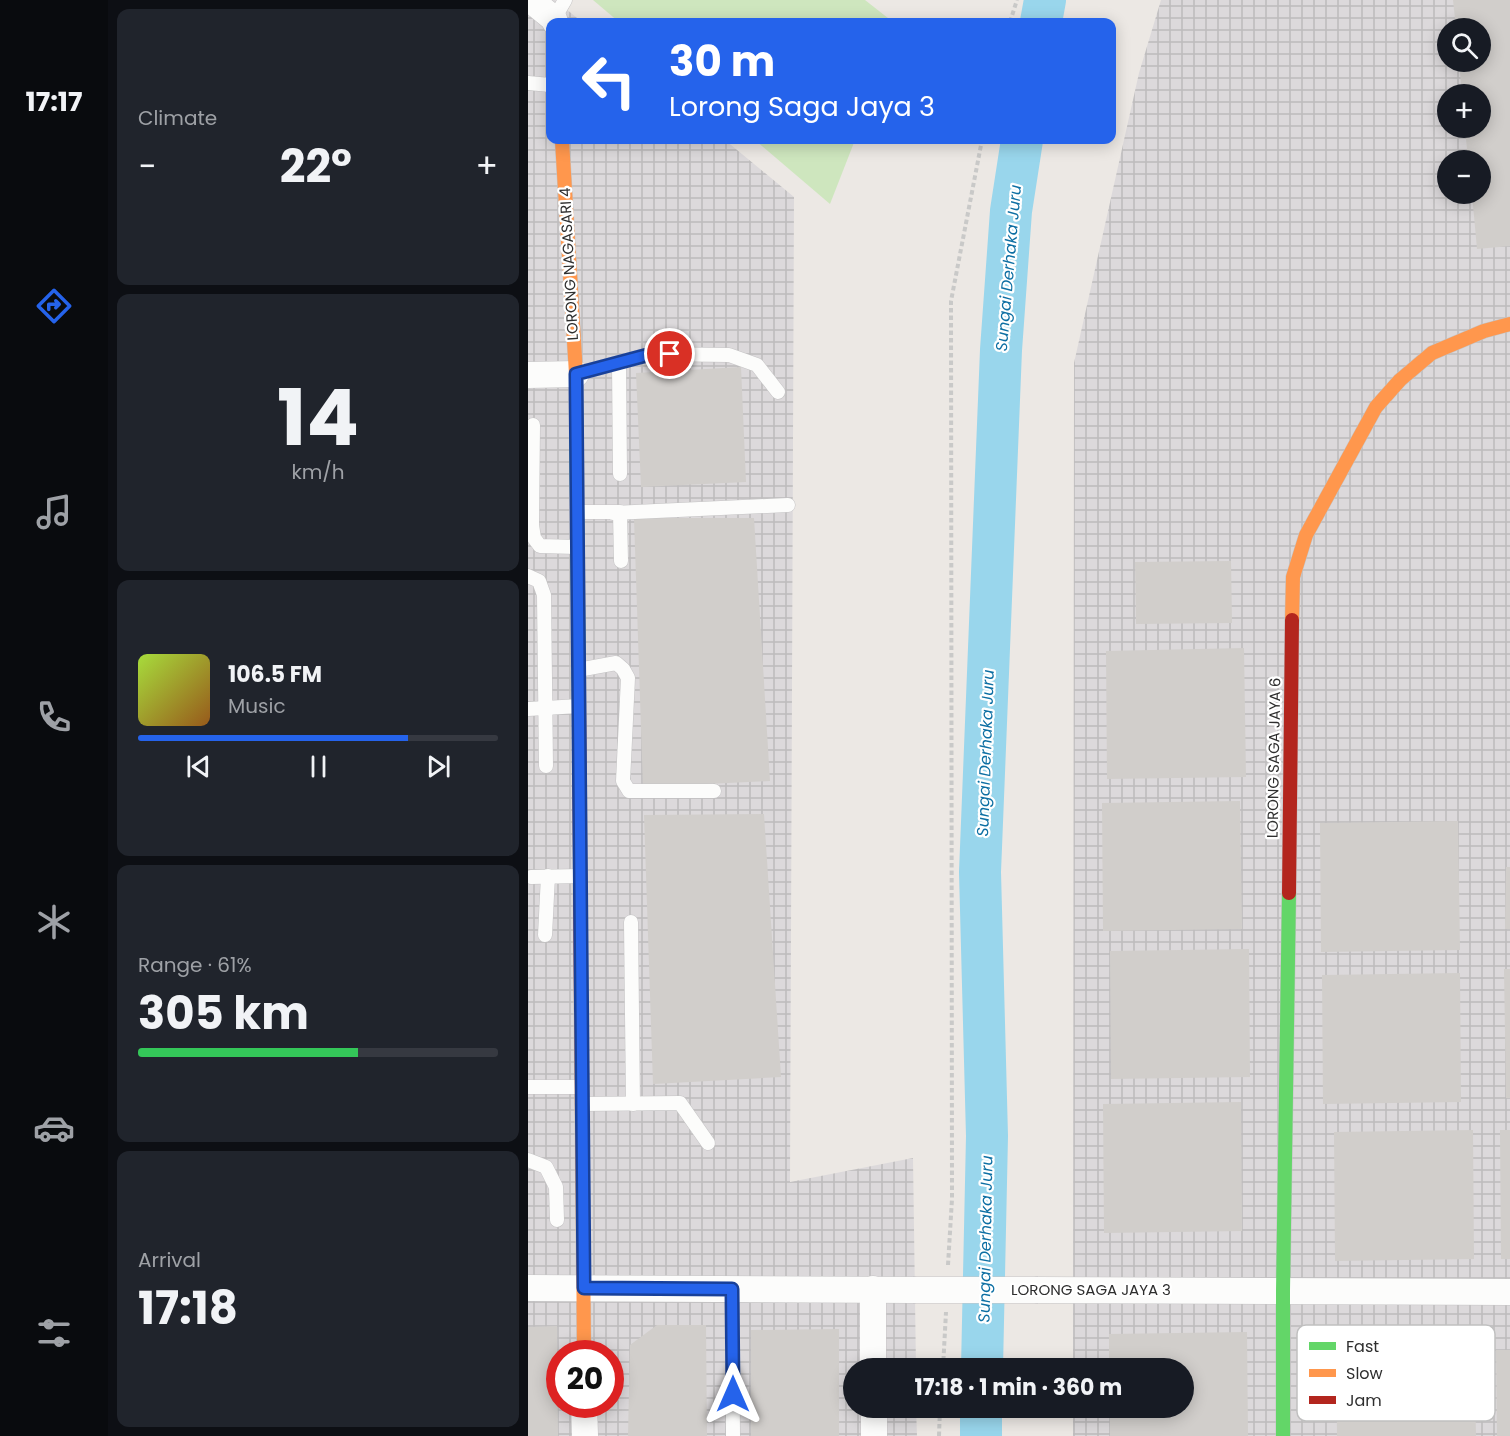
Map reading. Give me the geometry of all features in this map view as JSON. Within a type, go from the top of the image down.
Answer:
[{"type":"street","points":[[531,0],[558,14]]},
{"type":"street","name":"LORONG NAGASARI 4","points":[[562,144],[576,374],[584,1340]]},
{"type":"street","name":"LORONG SAGA JAYA 6","points":[[1283,1436],[1293,577],[1306,535],[1376,406],[1400,380],[1432,353],[1484,331],[1510,324]]},
{"type":"street","points":[[528,375],[576,374]]},
{"type":"street","name":"LORONG SAGA JAYA 3","points":[[528,1288],[1510,1292]]},
{"type":"street","points":[[873,1290],[873,1358]]},
{"type":"street","points":[[584,1418],[585,1436]]},
{"type":"street","points":[[874,1418],[874,1436]]},
{"type":"lane","points":[[528,83],[546,85]]},
{"type":"lane","points":[[576,374],[651,354],[729,355],[757,365],[778,392]]},
{"type":"lane","points":[[619,363],[620,474]]},
{"type":"lane","points":[[533,425],[532,525],[534,538],[540,546],[577,547]]},
{"type":"lane","points":[[577,512],[613,513],[788,505]]},
{"type":"lane","points":[[613,513],[620,512],[621,561]]},
{"type":"lane","points":[[528,576],[539,581],[544,595],[546,766]]},
{"type":"lane","points":[[578,670],[616,663],[628,678],[623,781],[629,791],[714,791]]},
{"type":"lane","points":[[528,708],[579,706]]},
{"type":"lane","points":[[545,935],[548,876]]},
{"type":"lane","points":[[531,877],[580,876]]},
{"type":"lane","points":[[631,922],[633,1104]]},
{"type":"lane","points":[[528,1087],[582,1087]]},
{"type":"lane","points":[[582,1104],[680,1103],[708,1143]]},
{"type":"lane","points":[[528,1160],[546,1167],[556,1187],[557,1220]]},
{"type":"lane","points":[[732,1289],[733,1436]]},
{"type":"path","points":[[1011,18],[1017,0]]},
{"type":"path","points":[[948,1267],[952,1199],[951,301],[981,144]]},
{"type":"path","points":[[944,1358],[946,1312]]},
{"type":"path","points":[[939,1436],[940,1418]]},
{"type":"shaded area","points":[[528,0],[555,0],[577,18],[546,18],[546,144],[730,144],[794,197],[790,1182],[913,1158],[916,1358],[843,1358],[843,1418],[916,1418],[917,1436],[528,1436]]},
{"type":"shaded area","points":[[1161,0],[1510,0],[1510,1436],[1073,1436],[1073,1418],[1194,1418],[1194,1358],[1073,1358],[1074,363],[1139,73]]},
{"type":"green space","points":[[593,0],[865,0],[888,18],[614,18]]},
{"type":"green space","points":[[760,144],[853,144],[830,204]]},
{"type":"building","points":[[1453,0],[1510,0],[1510,246],[1477,249],[1473,204],[1491,204],[1491,150],[1467,150],[1466,138],[1491,138],[1491,84],[1461,84],[1460,72],[1491,72],[1491,18],[1455,18]]},
{"type":"building","points":[[741,367],[746,482],[641,487],[636,373]]},
{"type":"building","points":[[634,518],[754,518],[770,781],[643,787]]},
{"type":"building","points":[[1231,561],[1232,623],[1136,624],[1135,562]]},
{"type":"building","points":[[1244,648],[1246,777],[1107,779],[1106,651]]},
{"type":"building","points":[[1240,801],[1242,929],[1103,931],[1102,803]]},
{"type":"building","points":[[764,814],[781,1077],[653,1084],[644,815]]},
{"type":"building","points":[[1458,821],[1460,950],[1321,952],[1320,823]]},
{"type":"building","points":[[1506,867],[1510,867],[1510,929],[1505,929]]},
{"type":"building","points":[[1249,949],[1250,1077],[1111,1079],[1110,951]]},
{"type":"building","points":[[1504,969],[1510,969],[1510,1098],[1506,1098]]},
{"type":"building","points":[[1460,973],[1461,1102],[1323,1104],[1322,975]]},
{"type":"building","points":[[1241,1102],[1242,1231],[1104,1233],[1103,1104]]},
{"type":"building","points":[[1473,1130],[1474,1259],[1335,1261],[1334,1132]]},
{"type":"building","points":[[1500,1130],[1510,1130],[1510,1259],[1501,1259]]},
{"type":"building","points":[[657,1325],[706,1325],[707,1436],[628,1436],[630,1345]]},
{"type":"building","points":[[557,1326],[557,1340],[546,1340],[546,1418],[558,1418],[558,1436],[528,1436],[528,1327]]},
{"type":"building","points":[[839,1329],[839,1436],[751,1436],[751,1330]]},
{"type":"building","points":[[1247,1332],[1248,1436],[1110,1436],[1110,1418],[1194,1418],[1194,1358],[1109,1358],[1109,1334]]},
{"type":"building","points":[[1496,1350],[1510,1350],[1510,1436],[1497,1436]]},
{"type":"building","points":[[1337,1421],[1476,1421],[1476,1436],[1337,1436]]},
{"type":"waterway","name":"Sungai Derhaka Juru","points":[[1042,18],[1045,0]]},
{"type":"waterway","name":"Sungai Derhaka Juru","points":[[982,1358],[987,1136],[980,872],[1001,350],[1011,211],[1021,144]]},
{"type":"waterway","name":"Sungai Derhaka Juru","points":[[981,1418],[981,1436]]},
{"type":"traffic: fast","points":[[576,400],[579,704]]},
{"type":"traffic: fast","points":[[1283,1436],[1289,893]]},
{"type":"traffic: slow","points":[[562,144],[576,400]]},
{"type":"traffic: slow","points":[[1292,620],[1293,577],[1306,535],[1376,407],[1400,380],[1432,353],[1484,331],[1510,324]]},
{"type":"traffic: slow","points":[[581,1009],[584,1340]]},
{"type":"traffic: jam","points":[[1289,893],[1292,620]]},
{"type":"traffic: jam","points":[[579,704],[581,1009]]},
{"type":"route","points":[[670,354],[651,354],[576,374],[584,1288],[732,1289],[733,1394]]}]
